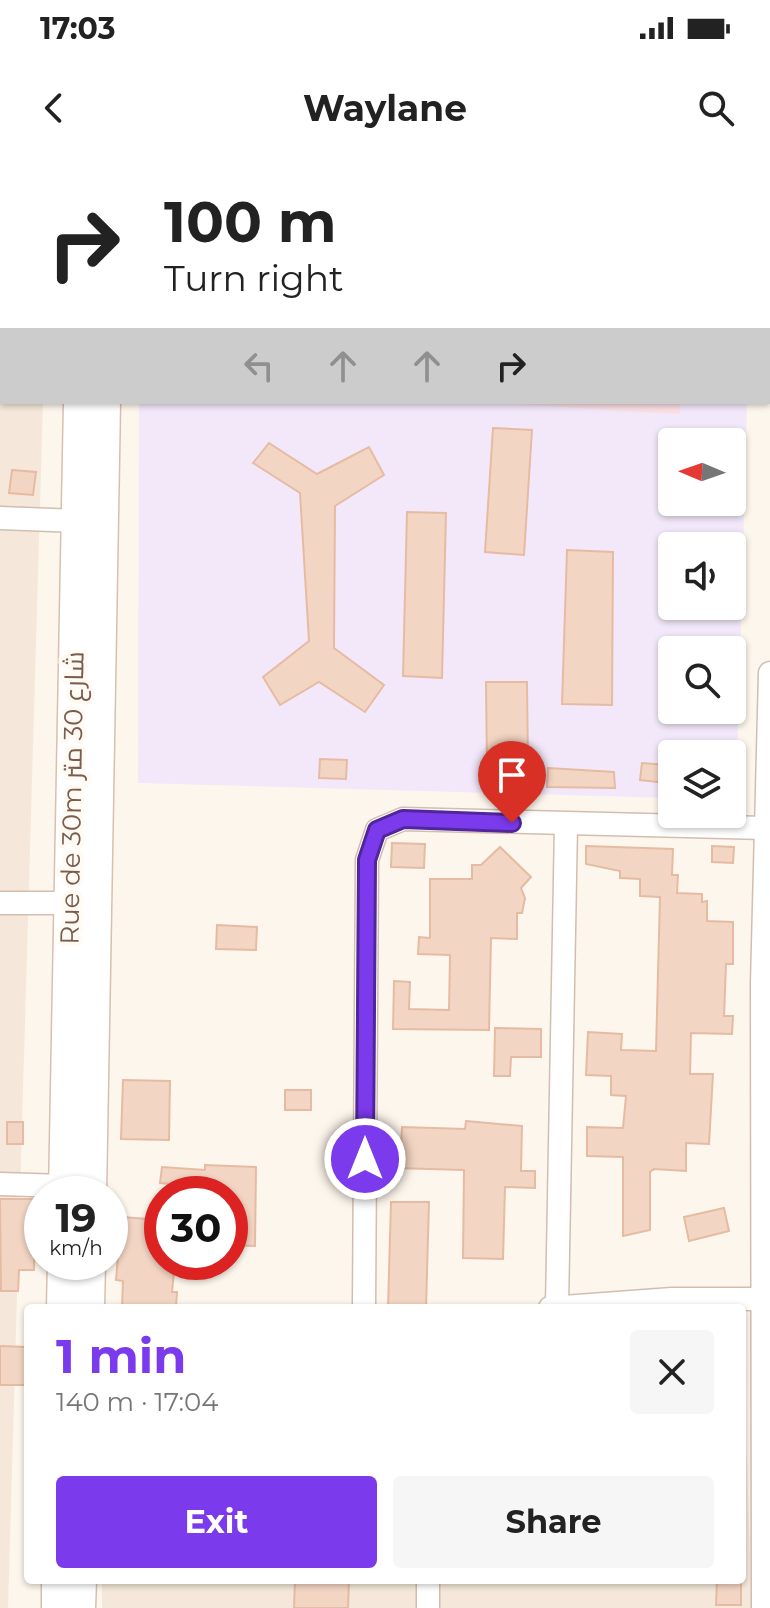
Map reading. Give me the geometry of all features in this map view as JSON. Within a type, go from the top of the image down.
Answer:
[{"type":"street","name":"Rue de 30m شارع 30 متر","points":[[73,1176],[70,903],[79,404]]},
{"type":"street","name":"Rue de 30m شارع 30 متر","points":[[74,1176],[105,404]]},
{"type":"street","points":[[0,518],[78,521]]},
{"type":"street","points":[[763,1608],[765,828],[770,673]]},
{"type":"street","points":[[364,1304],[367,860],[377,830],[403,819],[765,828]]},
{"type":"street","points":[[554,1304],[566,824]]},
{"type":"street","points":[[0,903],[70,903]]},
{"type":"street","points":[[0,1184],[24,1186]]},
{"type":"street","points":[[62,1304],[63,1280]]},
{"type":"street","points":[[89,1304],[90,1280]]},
{"type":"street","points":[[598,1304],[672,1299],[765,1299]]},
{"type":"street","points":[[57,1584],[57,1608]]},
{"type":"street","points":[[80,1608],[81,1584]]},
{"type":"street","points":[[428,1584],[428,1608]]},
{"type":"shaded area","points":[[0,404],[43,404],[8,1608],[0,1608]]},
{"type":"shaded area","points":[[139,404],[747,404],[746,438],[746,428],[658,428],[658,516],[744,516],[743,532],[658,532],[658,620],[741,620],[741,636],[658,636],[658,724],[738,724],[738,740],[658,740],[658,798],[138,783]]},
{"type":"shaded area","points":[[515,404],[680,404],[680,414]]},
{"type":"shaded area","points":[[746,1434],[752,1608],[438,1608],[439,1584],[746,1584]]},
{"type":"shaded area","points":[[102,1584],[418,1584],[418,1608],[102,1608]]},
{"type":"building","points":[[493,428],[532,430],[524,555],[485,552]]},
{"type":"building","points":[[269,443],[317,474],[369,447],[384,475],[335,506],[334,648],[384,685],[365,712],[319,682],[280,705],[263,677],[309,641],[300,493],[253,463]]},
{"type":"building","points":[[12,470],[36,472],[33,495],[9,493]]},
{"type":"building","points":[[407,512],[446,513],[442,678],[403,676]]},
{"type":"building","points":[[567,550],[613,552],[612,705],[562,704]]},
{"type":"building","points":[[486,682],[527,682],[528,766],[487,766]]},
{"type":"building","points":[[320,759],[347,760],[346,779],[319,778]]},
{"type":"building","points":[[642,763],[658,764],[658,782],[640,780]]},
{"type":"building","points":[[548,768],[614,772],[615,788],[547,787]]},
{"type":"building","points":[[392,843],[425,844],[424,868],[391,867]]},
{"type":"building","points":[[586,846],[673,849],[672,875],[678,875],[677,893],[702,894],[702,902],[707,901],[707,921],[733,922],[733,964],[726,964],[724,1016],[733,1016],[732,1034],[691,1033],[690,1074],[713,1074],[709,1144],[686,1143],[686,1171],[654,1169],[650,1172],[650,1230],[623,1236],[623,1157],[587,1156],[587,1127],[623,1128],[626,1096],[611,1095],[611,1076],[586,1075],[588,1032],[622,1034],[621,1050],[656,1051],[660,897],[640,896],[640,879],[620,878],[620,871],[586,864]]},
{"type":"building","points":[[712,846],[734,847],[733,863],[712,862]]},
{"type":"building","points":[[500,847],[531,877],[521,888],[525,898],[522,913],[517,913],[517,939],[491,938],[489,1030],[393,1029],[394,981],[410,982],[409,1009],[449,1010],[450,955],[418,954],[419,937],[430,938],[430,879],[472,879],[472,865],[481,865]]},
{"type":"building","points":[[217,925],[257,927],[256,950],[216,949]]},
{"type":"building","points":[[495,1028],[541,1029],[541,1057],[511,1057],[510,1076],[494,1076]]},
{"type":"building","points":[[123,1080],[170,1081],[169,1140],[121,1139]]},
{"type":"building","points":[[285,1090],[311,1090],[311,1110],[285,1110]]},
{"type":"building","points":[[466,1121],[522,1126],[521,1171],[535,1171],[535,1188],[505,1187],[503,1259],[463,1258],[464,1170],[394,1168],[395,1146],[401,1146],[402,1127],[465,1129]]},
{"type":"building","points":[[7,1122],[23,1122],[23,1144],[7,1144]]},
{"type":"building","points":[[205,1165],[256,1167],[255,1246],[248,1246],[248,1176],[161,1176],[162,1167],[205,1170]]},
{"type":"building","points":[[0,1199],[24,1199],[24,1270],[19,1270],[18,1291],[1,1291]]},
{"type":"building","points":[[391,1202],[429,1202],[426,1304],[388,1304]]},
{"type":"building","points":[[724,1208],[729,1231],[689,1241],[684,1217]]},
{"type":"building","points":[[128,1218],[144,1219],[144,1280],[173,1280],[172,1292],[177,1292],[176,1304],[122,1304],[123,1281],[116,1280],[128,1280]]},
{"type":"building","points":[[0,1346],[24,1347],[24,1385],[0,1385]]},
{"type":"building","points":[[295,1584],[349,1584],[348,1608],[294,1608]]},
{"type":"building","points":[[717,1584],[741,1584],[741,1605],[716,1605]]},
{"type":"route","points":[[365,1159],[367,860],[377,830],[403,819],[512,823]]}]
